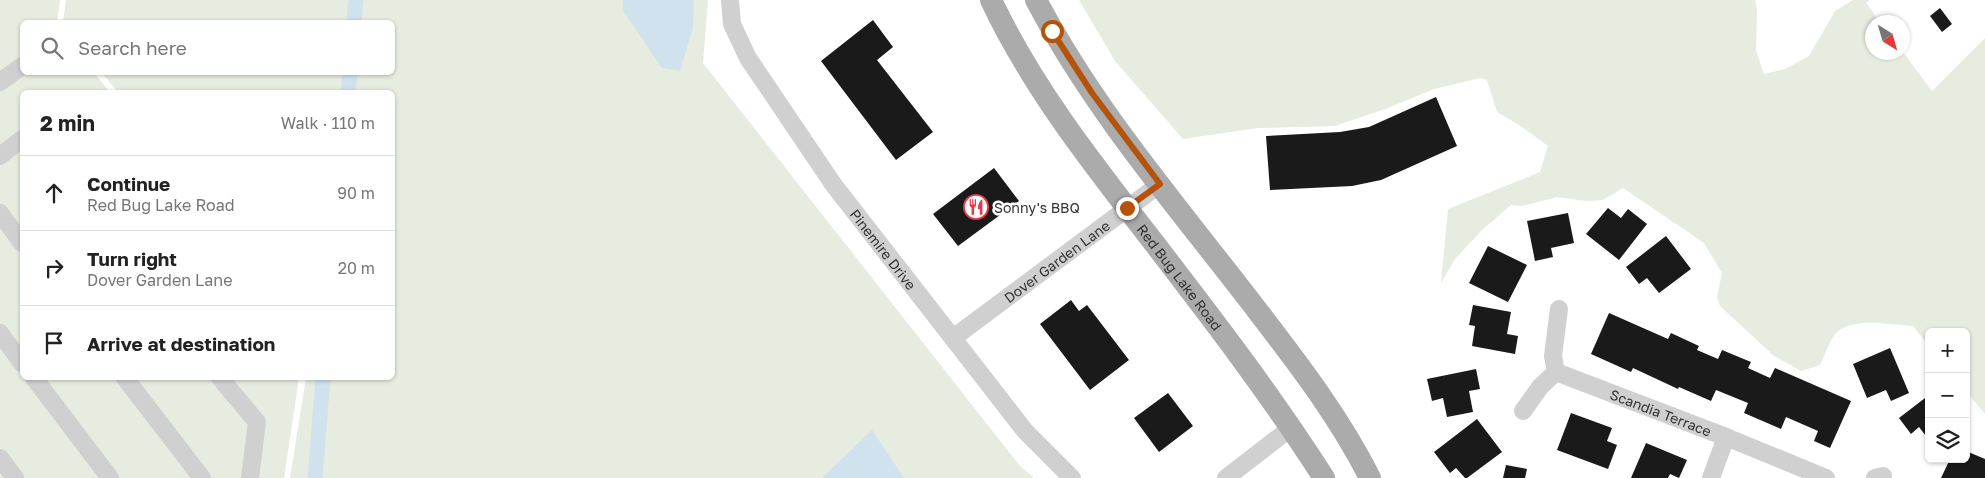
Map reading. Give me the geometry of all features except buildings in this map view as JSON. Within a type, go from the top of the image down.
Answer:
[{"type":"main road","name":"Red Bug Lake Road","points":[[991,0],[1009,39],[1051,106],[1240,354],[1292,427],[1324,478]]},
{"type":"main road","points":[[1036,0],[1052,31],[1092,93],[1280,340],[1325,403],[1361,460],[1370,478]]},
{"type":"street","name":"Pinemire Drive","points":[[730,0],[732,24],[748,58],[833,184],[1026,431],[1072,478]]},
{"type":"street","points":[[0,82],[20,67]]},
{"type":"street","points":[[0,156],[20,140]]},
{"type":"street","name":"Dover Garden Lane","points":[[954,338],[1160,184]]},
{"type":"street","points":[[0,213],[20,240]]},
{"type":"street","points":[[1523,410],[1540,387],[1556,372],[1553,356],[1559,309]]},
{"type":"street","points":[[0,333],[20,360]]},
{"type":"street","name":"Scandia Terrace","points":[[1556,372],[1726,437],[1826,478]]},
{"type":"street","points":[[36,380],[110,478]]},
{"type":"street","points":[[127,380],[202,478]]},
{"type":"street","points":[[222,380],[257,422],[250,478]]},
{"type":"street","points":[[1226,478],[1292,427]]},
{"type":"street","points":[[1711,478],[1726,437]]},
{"type":"street","points":[[0,458],[15,478]]},
{"type":"shaded area","points":[[0,0],[60,0],[57,20],[20,20],[20,75],[96,75],[108,90],[20,90],[20,380],[299,380],[284,478],[0,478]]},
{"type":"shaded area","points":[[66,0],[708,0],[703,63],[1020,466],[1034,478],[290,478],[306,380],[395,380],[395,90],[116,90],[104,75],[395,75],[395,20],[63,20]]},
{"type":"shaded area","points":[[1079,0],[1755,0],[1757,10],[1756,51],[1764,74],[1785,69],[1809,56],[1835,11],[1853,0],[1869,0],[1866,3],[1875,15],[1865,15],[1865,60],[1909,60],[1932,91],[1985,38],[1985,414],[1970,396],[1970,328],[1925,328],[1925,341],[1913,326],[1883,323],[1852,325],[1836,333],[1820,365],[1801,371],[1774,356],[1720,306],[1717,297],[1722,273],[1704,243],[1623,188],[1603,200],[1586,201],[1557,197],[1522,206],[1511,205],[1481,231],[1455,259],[1441,283],[1448,209],[1540,172],[1548,146],[1497,112],[1487,80],[1480,78],[1434,89],[1388,108],[1335,126],[1258,128],[1183,139],[1115,61]]},
{"type":"water","points":[[623,0],[694,0],[693,27],[680,71],[662,68],[623,10]]},
{"type":"water","points":[[872,430],[904,478],[822,478]]},
{"type":"waterway","points":[[354,20],[356,0]]},
{"type":"waterway","points":[[348,90],[350,75]]},
{"type":"waterway","points":[[315,478],[323,380]]},
{"type":"place","name":"Sonny's BBQ","points":[[976,207]]},
{"type":"route","points":[[1052,31],[1092,93],[1160,184],[1127,208]]}]
